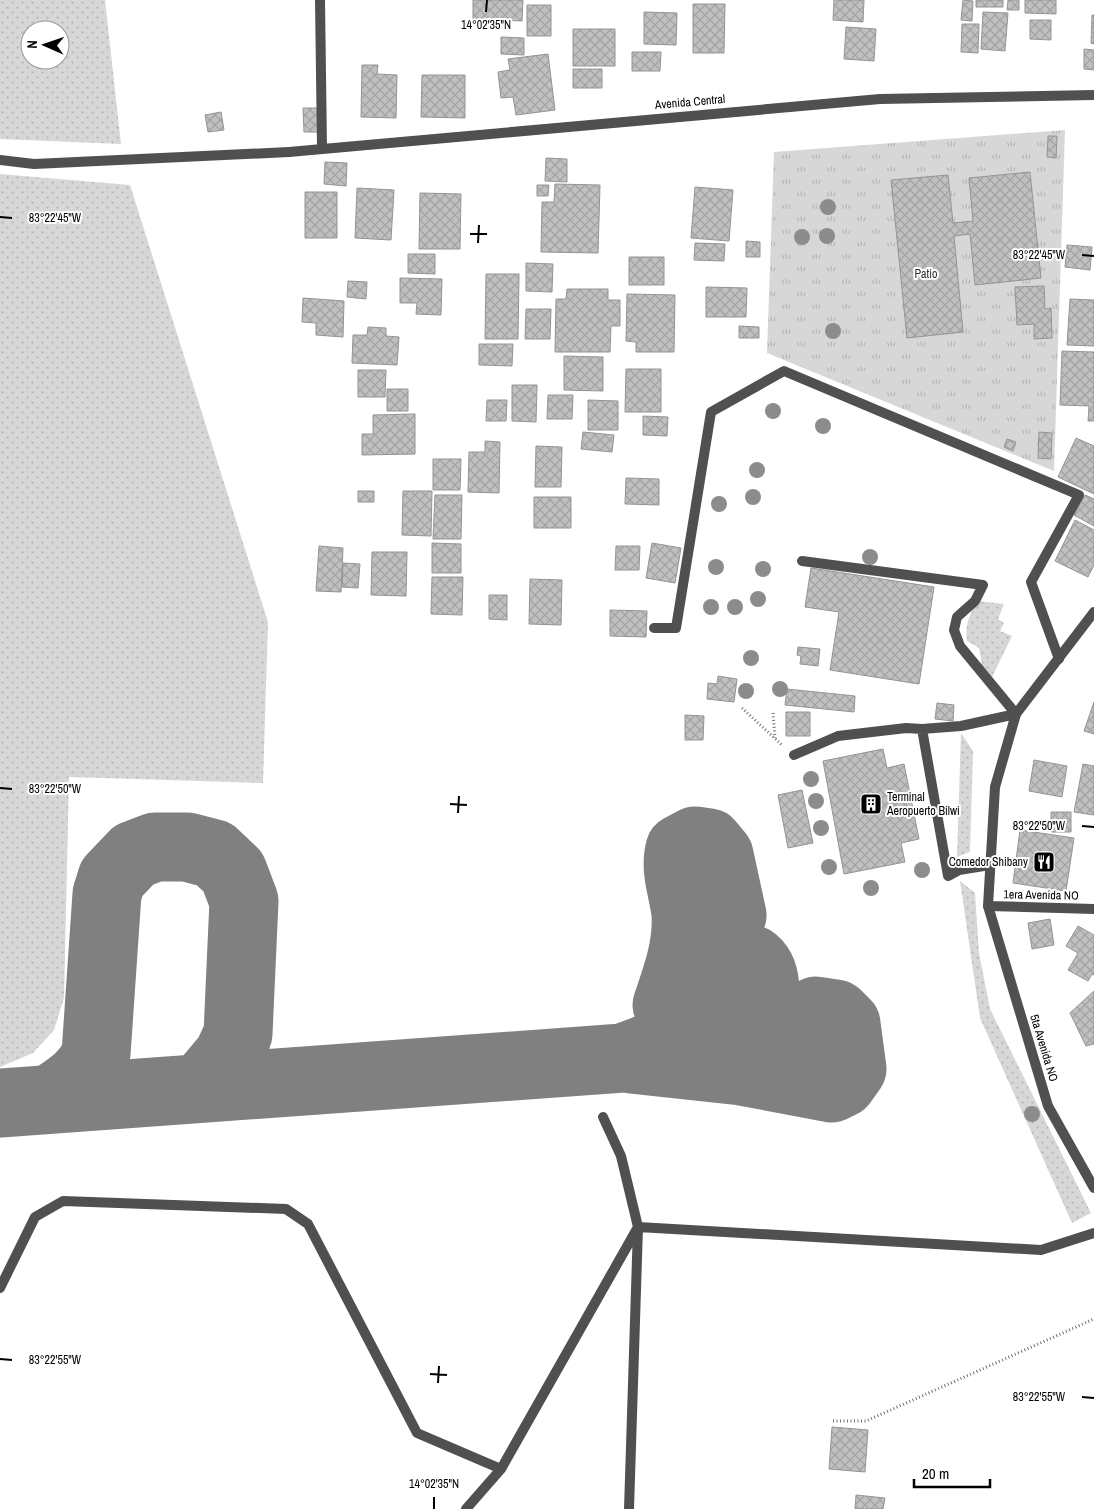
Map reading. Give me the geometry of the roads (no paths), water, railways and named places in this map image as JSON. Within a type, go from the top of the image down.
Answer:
[{"type":"street","points":[[320,0],[322,147]]},
{"type":"street","name":"Avenida Central","points":[[0,160],[34,164],[290,152],[322,147],[880,99],[1094,96]]},
{"type":"street","points":[[654,628],[676,628],[711,412],[784,371],[1079,495],[1031,582],[1059,659]]},
{"type":"street","points":[[802,561],[983,585],[975,601],[957,617],[954,630],[960,646],[1016,714]]},
{"type":"street","points":[[794,755],[838,736],[906,728],[922,729],[961,726],[1016,714],[1094,612]]},
{"type":"street","name":"5ta Avenida NO","points":[[1016,714],[995,787],[988,906],[1048,1106],[1094,1188]]},
{"type":"street","points":[[922,729],[948,876],[959,870],[990,865]]},
{"type":"street","name":"1era Avenida NO","points":[[988,906],[1094,909]]},
{"type":"street","points":[[603,1118],[621,1156],[638,1227],[629,1509]]},
{"type":"street","points":[[0,1288],[35,1217],[63,1201],[286,1209],[308,1224],[417,1433],[501,1469]]},
{"type":"street","points":[[638,1227],[1041,1250],[1094,1233]]},
{"type":"street","points":[[466,1509],[501,1469],[638,1227]]},
{"type":"place","name":"Terminal Aeropuerto Bilwi","points":[[871,804]]},
{"type":"place","name":"Comedor Shibany","points":[[1044,862]]},
{"type":"park label","name":"Patio","points":[[926,274]]}]
